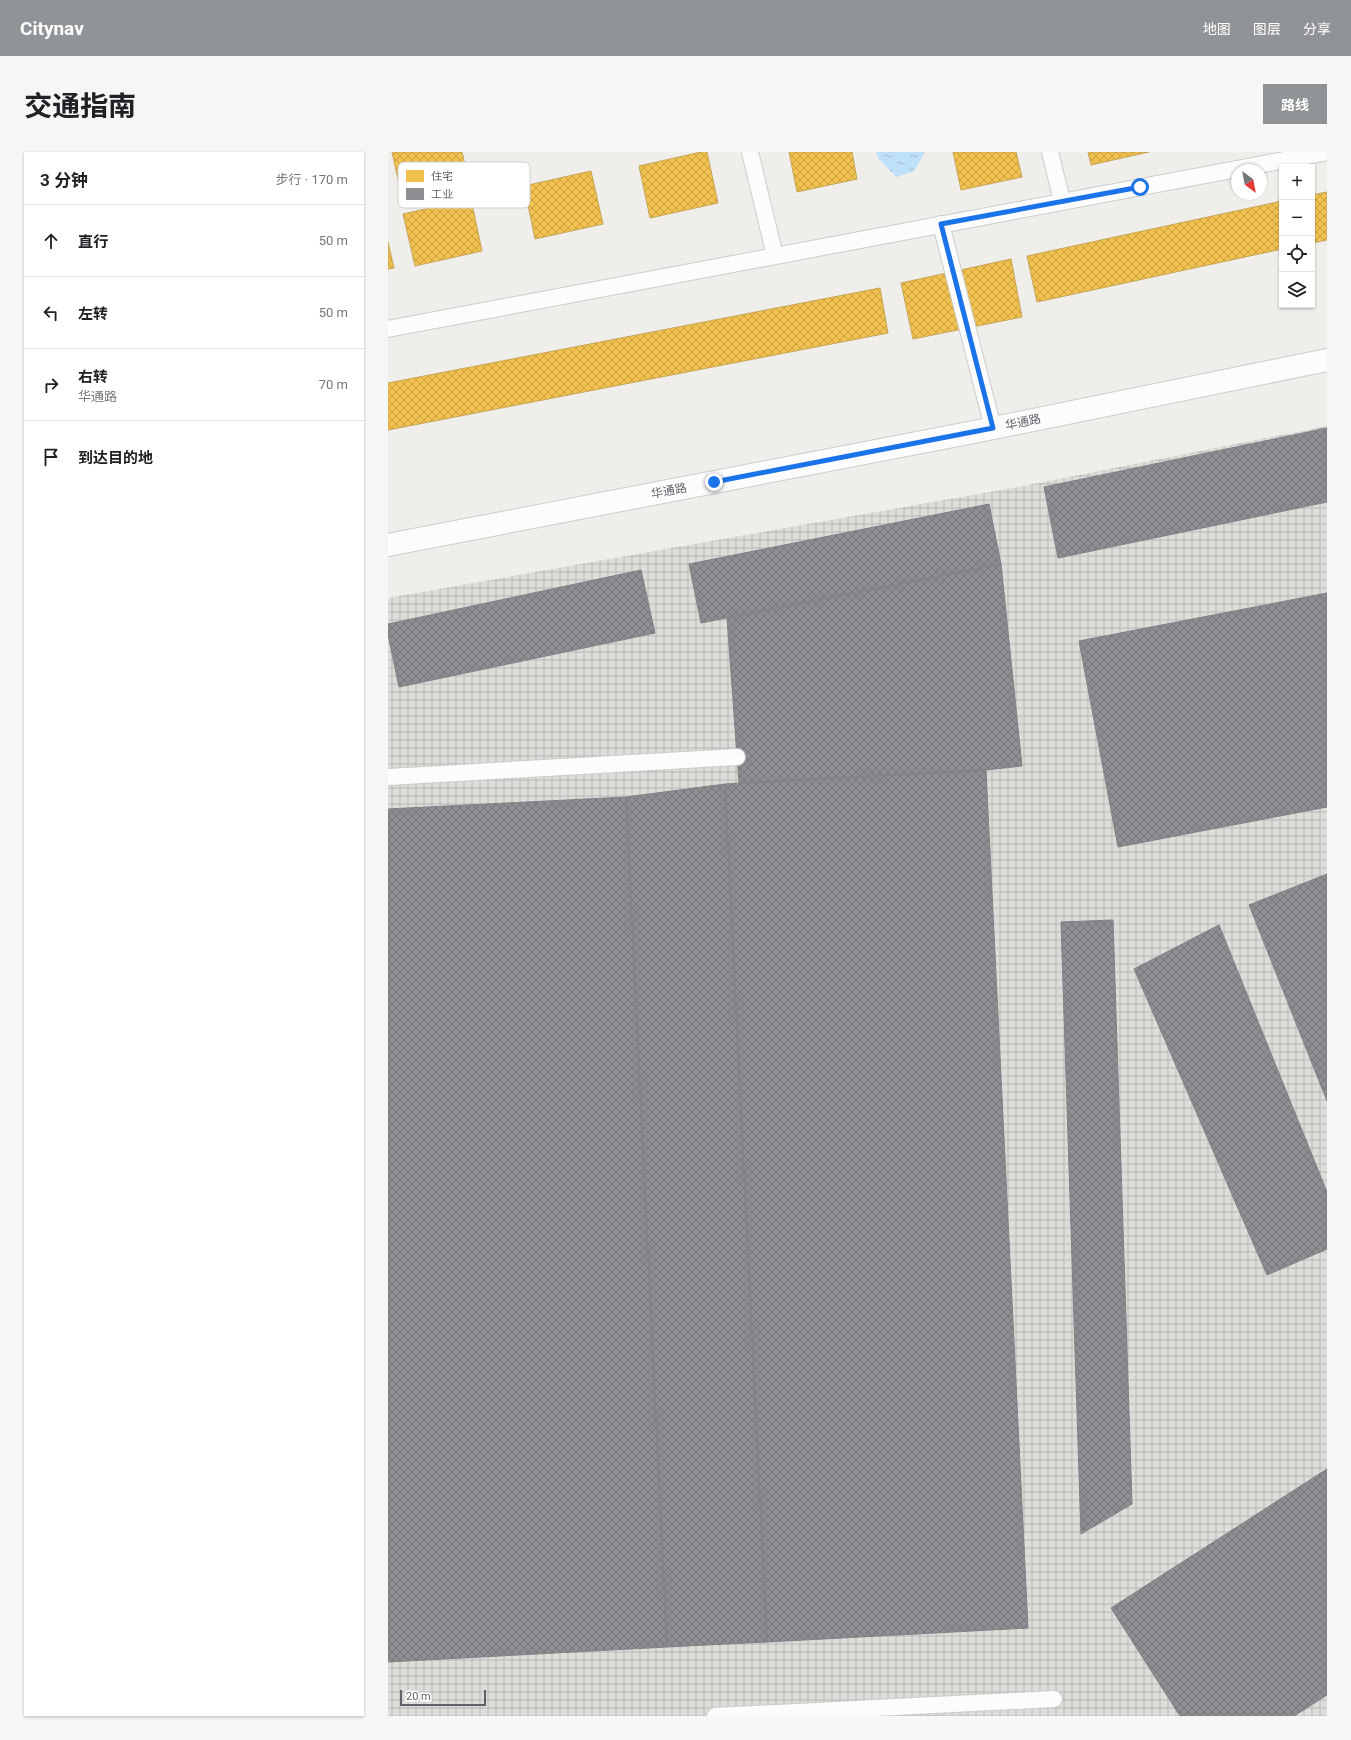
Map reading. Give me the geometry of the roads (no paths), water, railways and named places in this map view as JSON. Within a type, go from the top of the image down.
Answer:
[{"type":"street","name":"华通路","points":[[388,546],[993,428],[1327,360]]},
{"type":"lane","points":[[750,152],[775,256]]},
{"type":"lane","points":[[1050,152],[1062,201]]},
{"type":"lane","points":[[388,330],[1317,153]]},
{"type":"lane","points":[[941,224],[993,428]]},
{"type":"lane","points":[[388,777],[737,757]]},
{"type":"lane","points":[[714,1716],[1054,1699]]},
{"type":"water","points":[[876,152],[925,152],[914,171],[896,177],[878,158]]}]
